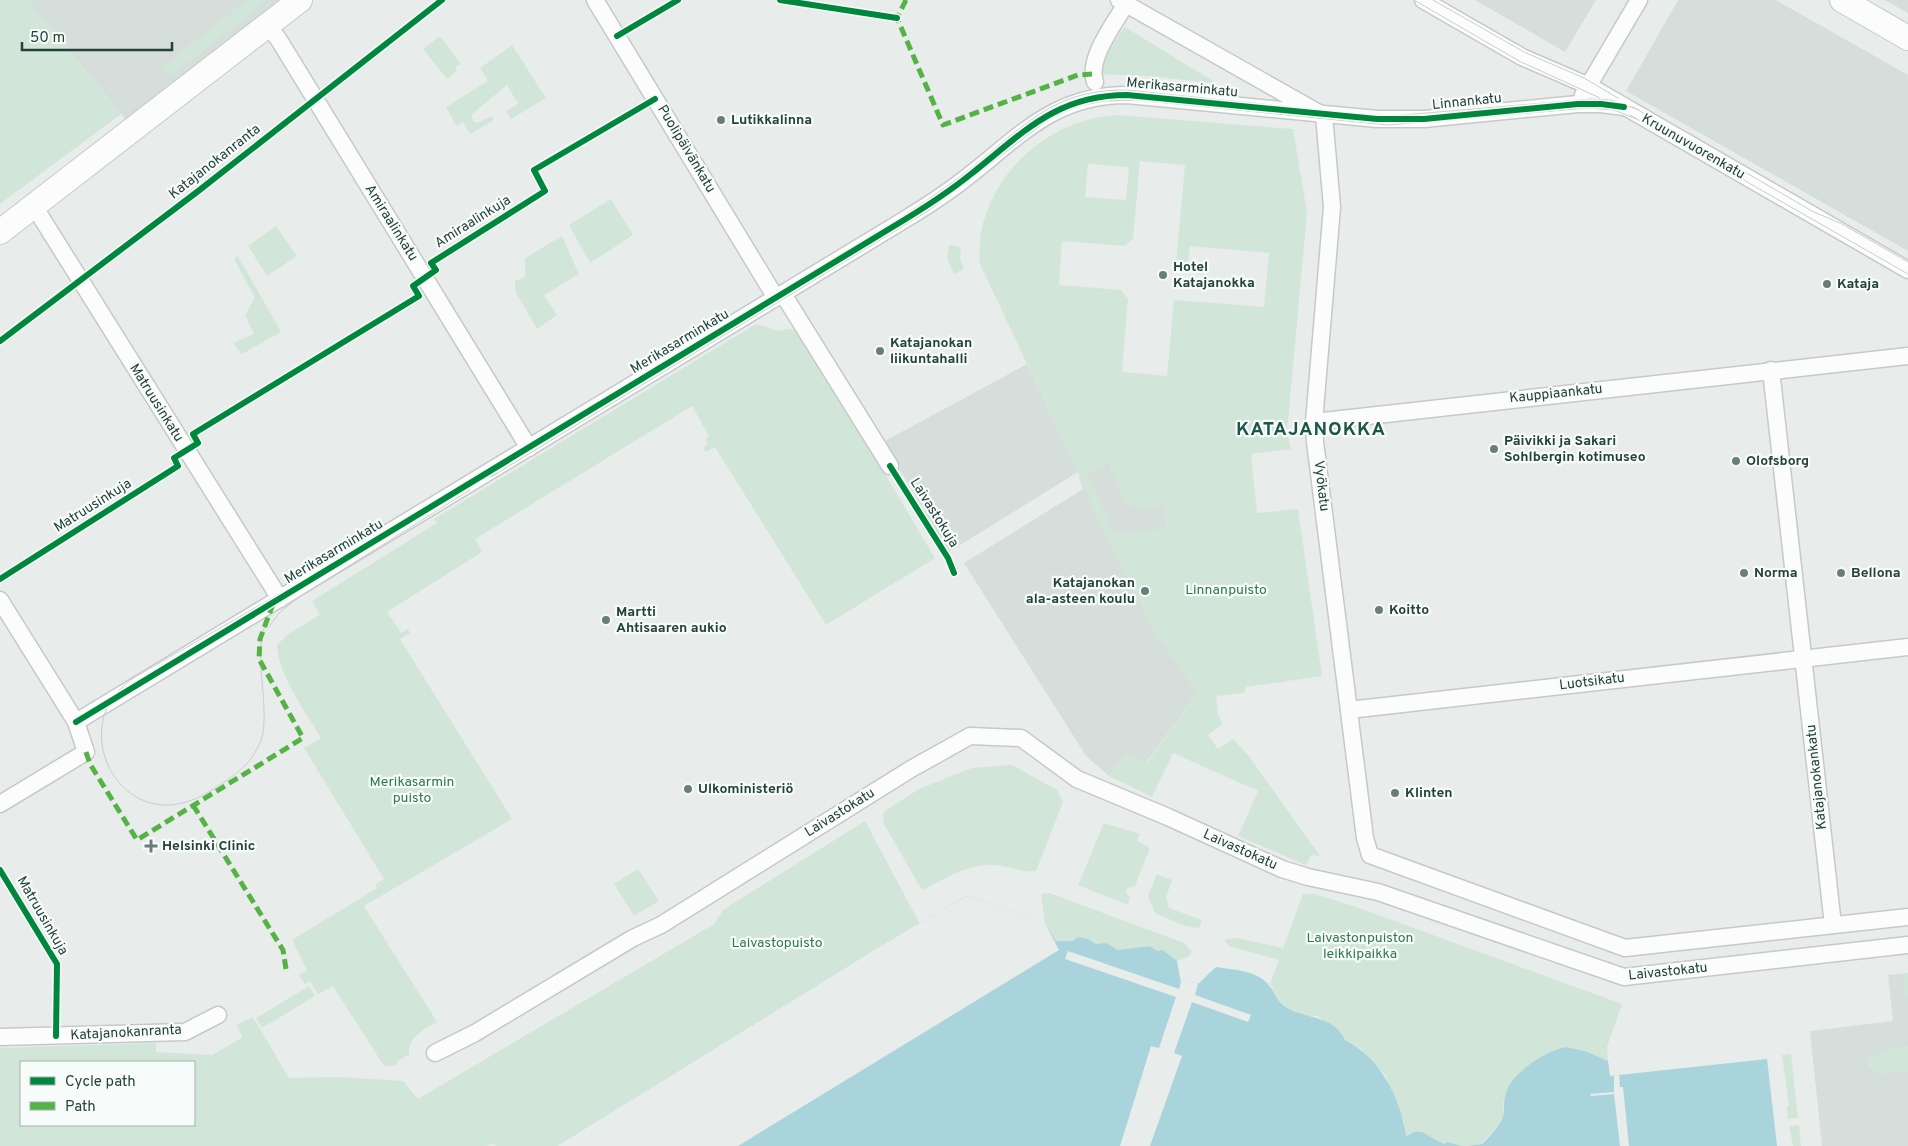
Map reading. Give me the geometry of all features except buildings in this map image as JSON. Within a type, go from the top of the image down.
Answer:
[{"type":"main road","points":[[0,232],[300,0]]},
{"type":"main road","points":[[1842,0],[1908,38]]},
{"type":"street","name":"Puolipäivänkatu","points":[[595,0],[780,296]]},
{"type":"street","name":"Kruunuvuorenkatu","points":[[1423,0],[1522,57],[1588,86],[1908,270]]},
{"type":"street","points":[[1578,104],[1639,0]]},
{"type":"street","points":[[1095,82],[1092,74],[1095,58],[1123,2]]},
{"type":"street","name":"Linnankatu","points":[[1123,2],[1324,115],[1377,119],[1424,119],[1578,104],[1624,107]]},
{"type":"street","name":"Amiraalinkatu","points":[[268,25],[439,299],[529,448]]},
{"type":"street","name":"Merikasarminkatu","points":[[76,722],[780,296],[936,199],[1034,123],[1077,101],[1097,97],[1128,95],[1324,115]]},
{"type":"street","name":"Vyökatu","points":[[1324,115],[1332,207],[1314,422],[1365,838],[1370,855]]},
{"type":"street","name":"Matruusinkatu","points":[[34,206],[280,599]]},
{"type":"street","points":[[780,296],[890,466]]},
{"type":"street","name":"Kauppiaankatu","points":[[1314,422],[1908,356]]},
{"type":"street","name":"Katajanokankatu","points":[[1771,370],[1832,925]]},
{"type":"street","points":[[0,600],[76,722],[86,752],[0,804]]},
{"type":"street","name":"Luotsikatu","points":[[1349,710],[1908,647]]},
{"type":"street","name":"Laivastokatu","points":[[435,1053],[475,1033],[633,938],[660,925],[911,769],[970,736],[1021,738],[1077,779],[1168,817],[1282,869],[1308,877],[1378,892],[1624,977],[1908,945]]},
{"type":"street","name":"Laivastokatu","points":[[1370,855],[1625,948],[1908,917]]},
{"type":"street","name":"Katajanokanranta","points":[[0,1037],[185,1032],[218,1014]]},
{"type":"shaded area","points":[[28,0],[284,0],[127,121]]},
{"type":"shaded area","points":[[1475,0],[1596,0],[1565,52]]},
{"type":"shaded area","points":[[1678,0],[1776,0],[1908,75],[1908,251],[1626,91]]},
{"type":"shaded area","points":[[1884,0],[1908,0],[1908,13]]},
{"type":"shaded area","points":[[1027,364],[1078,472],[949,552],[883,442]]},
{"type":"shaded area","name":"Katajanokan ala-asteen koulu","points":[[1158,452],[1197,693],[1146,763],[1126,753],[1109,776],[1086,756],[964,563],[1083,489],[1079,477],[1108,463]]},
{"type":"shaded area","points":[[1908,973],[1908,1146],[1822,1146],[1810,1031],[1893,1021],[1888,975]]},
{"type":"green space","points":[[0,0],[28,0],[121,114],[0,204]]},
{"type":"green space","points":[[247,0],[268,0],[175,73],[170,75],[162,70],[162,67]]},
{"type":"green space","points":[[1125,27],[1213,81],[1211,83],[1149,76],[1098,74],[1103,57]]},
{"type":"green space","points":[[440,36],[461,64],[455,67],[457,71],[447,79],[423,49]]},
{"type":"green space","points":[[512,45],[546,98],[511,119],[506,111],[518,104],[507,85],[471,115],[473,121],[477,123],[492,116],[494,120],[470,134],[463,122],[456,126],[446,107],[488,81],[480,68]]},
{"type":"green space","name":"Linnanpuisto","points":[[1116,115],[1293,129],[1307,213],[1287,432],[1291,449],[1251,454],[1257,513],[1298,509],[1322,676],[1246,687],[1244,693],[1216,696],[1218,714],[1223,724],[1208,735],[1218,749],[1233,739],[1249,756],[1320,856],[1311,855],[1306,865],[1238,836],[1258,791],[1173,753],[1152,797],[1109,776],[1126,753],[1147,763],[1197,693],[1153,630],[1099,523],[1078,472],[979,262],[980,235],[988,209],[999,187],[1013,168],[1029,151],[1049,137],[1070,126],[1092,119]],"holes":[[[1140,161],[1185,165],[1176,263],[1188,264],[1190,246],[1269,253],[1264,307],[1174,300],[1167,376],[1122,372],[1128,299],[1121,290],[1059,285],[1062,241],[1125,246],[1133,239]],[[1088,164],[1129,167],[1126,200],[1085,197]],[[1108,463],[1125,501],[1139,509],[1163,506],[1166,528],[1115,535],[1087,473]]]},
{"type":"green space","points":[[611,199],[633,235],[590,263],[569,225]]},
{"type":"green space","points":[[276,226],[297,256],[267,276],[248,246]]},
{"type":"green space","points":[[562,236],[579,274],[544,295],[557,315],[537,329],[515,291],[515,281],[525,277],[525,258]]},
{"type":"green space","points":[[949,245],[961,247],[960,259],[964,269],[954,274],[947,259]]},
{"type":"green space","points":[[238,256],[281,332],[242,354],[233,343],[254,334],[245,315],[255,298],[234,259]]},
{"type":"green space","name":"Merikasarmin puisto","points":[[756,324],[779,331],[788,329],[800,331],[935,558],[826,625],[715,447],[706,452],[703,448],[708,444],[705,440],[709,436],[692,406],[475,539],[482,552],[387,612],[401,633],[408,629],[410,633],[400,639],[512,819],[364,906],[437,1022],[417,1035],[411,1043],[409,1055],[397,1061],[397,1065],[384,1066],[333,986],[318,994],[310,981],[305,984],[299,975],[307,970],[292,940],[377,888],[375,885],[384,879],[304,748],[321,738],[282,670],[277,645],[287,635],[320,615],[312,601],[437,523],[434,519]]},
{"type":"green space","points":[[1012,765],[1057,790],[1063,802],[1036,871],[1025,871],[995,865],[976,866],[922,890],[884,824],[883,816],[885,811],[919,789],[972,768]]},
{"type":"green space","name":"Laivastopuisto","points":[[865,821],[920,924],[884,944],[557,1146],[496,1146],[493,1143],[487,1146],[0,1146],[0,1048],[156,1043],[156,1052],[212,1055],[243,1037],[236,1025],[253,1017],[289,1078],[338,1077],[403,1081],[418,1099],[714,924],[723,910]]},
{"type":"green space","points":[[1104,823],[1140,834],[1137,841],[1150,848],[1135,886],[1127,888],[1126,893],[1130,897],[1128,905],[1078,885]]},
{"type":"green space","points":[[638,869],[659,901],[634,916],[614,884]]},
{"type":"green space","points":[[1157,874],[1172,880],[1166,897],[1169,908],[1199,919],[1202,922],[1199,928],[1184,926],[1155,913],[1148,896]]},
{"type":"green space","points":[[1050,893],[1184,943],[1192,952],[1188,957],[1177,961],[1163,950],[1157,951],[1150,946],[1118,950],[1106,944],[1096,944],[1088,939],[1078,937],[1073,941],[1056,941],[1045,922],[1041,894]]},
{"type":"green space","name":"Laivastonpuiston leikkipaikka","points":[[1303,894],[1314,894],[1351,905],[1622,1004],[1607,1047],[1608,1061],[1585,1051],[1566,1047],[1528,1066],[1519,1073],[1503,1103],[1504,1115],[1498,1125],[1481,1144],[1462,1146],[1448,1142],[1444,1144],[1422,1132],[1414,1132],[1405,1136],[1404,1122],[1385,1075],[1360,1048],[1345,1040],[1318,1016],[1304,1016],[1282,1005],[1270,984],[1279,960],[1231,947],[1225,942],[1226,939],[1237,938],[1283,948]]},
{"type":"green space","points":[[1903,973],[1908,973],[1908,997],[1905,997]]},
{"type":"green space","points":[[309,986],[315,996],[262,1028],[256,1018]]},
{"type":"green space","points":[[1908,1046],[1908,1071],[1877,1074],[1877,1071],[1873,1071],[1873,1068],[1868,1067],[1868,1061],[1885,1049]]},
{"type":"green space","points":[[1791,1054],[1798,1118],[1788,1119],[1787,1106],[1789,1106],[1782,1055]]},
{"type":"green space","points":[[1799,1125],[1801,1146],[1793,1146],[1789,1126]]},
{"type":"water","points":[[966,896],[1045,923],[1056,941],[1073,941],[1078,937],[1088,939],[1096,944],[1106,943],[1118,950],[1150,946],[1157,951],[1163,950],[1177,961],[1181,983],[1182,979],[1198,984],[1216,967],[1242,971],[1263,979],[1284,1006],[1333,1026],[1345,1040],[1369,1057],[1387,1080],[1394,1094],[1406,1136],[1414,1132],[1422,1132],[1444,1144],[1448,1142],[1462,1146],[557,1146],[884,944]]},
{"type":"water","points":[[1566,1047],[1585,1051],[1608,1061],[1610,1076],[1767,1059],[1777,1146],[1466,1146],[1482,1144],[1492,1134],[1503,1117],[1507,1090],[1524,1069],[1550,1052]]},
{"type":"pier","points":[[966,896],[1045,923],[1059,950],[738,1146],[557,1146],[884,944]]},
{"type":"pier","points":[[1068,951],[1179,989],[1182,979],[1198,984],[1195,995],[1251,1015],[1248,1022],[1192,1002],[1174,1053],[1182,1056],[1150,1146],[1120,1146],[1151,1046],[1159,1048],[1176,997],[1065,959]]},
{"type":"pier","points":[[1619,1075],[1620,1087],[1623,1087],[1629,1146],[1620,1146],[1614,1094],[1591,1096],[1590,1094],[1614,1092],[1614,1076]]},
{"type":"tram line","points":[[1414,0],[1519,61],[1600,98]]},
{"type":"tram line","points":[[1433,0],[1524,52],[1584,78],[1618,98]]},
{"type":"tram line","points":[[498,473],[443,496],[293,588],[276,605],[267,622],[260,656],[264,713],[263,734],[252,757],[235,774],[203,795],[190,801],[169,805],[151,803],[136,797],[123,787],[112,773],[105,758],[102,742],[102,725],[112,699],[135,677],[298,583],[903,216],[956,180],[1034,118],[1066,100],[1084,94],[1127,90],[1391,116],[1591,99],[1611,100],[1639,110]]},
{"type":"tram line","points":[[491,477],[931,209],[1049,119],[1078,106],[1104,101],[1136,100],[1388,125],[1588,108],[1614,110],[1636,119]]},
{"type":"tram line","points":[[1633,107],[1812,211],[1842,224],[1908,262]]},
{"type":"tram line","points":[[1630,115],[1908,274]]},
{"type":"tram line","points":[[269,627],[279,613],[299,597],[470,490]]},
{"type":"marked path","points":[[906,0],[897,18],[943,125],[1078,75],[1092,74]]},
{"type":"marked path","points":[[86,752],[90,764],[137,840],[303,738],[259,659],[260,639],[273,604]]},
{"type":"marked path","points":[[193,805],[283,950],[286,969]]},
{"type":"cycle path","points":[[0,341],[197,192],[442,0]]},
{"type":"cycle path","points":[[617,36],[678,0]]},
{"type":"cycle path","points":[[780,0],[897,18]]},
{"type":"cycle path","points":[[76,722],[913,215],[955,186],[1024,131],[1060,109],[1102,97],[1127,95],[1377,119],[1424,119],[1578,104],[1624,107]]},
{"type":"cycle path","name":"Amiraalinkuja","points":[[0,579],[178,466],[174,458],[198,443],[193,434],[419,296],[413,286],[436,270],[431,263],[545,191],[534,170],[655,99]]},
{"type":"cycle path","name":"Laivastokuja","points":[[890,466],[948,558],[954,573]]},
{"type":"cycle path","name":"Matruusinkuja","points":[[0,870],[57,964],[56,1036]]},
{"type":"place","name":"Lutikkalinna","points":[[721,120]]},
{"type":"place","name":"Hotel Katajanokka","points":[[1163,275]]},
{"type":"place","name":"Kataja","points":[[1827,284]]},
{"type":"place","name":"Katajanokan liikuntahalli","points":[[880,351]]},
{"type":"place","name":"Päivikki ja Sakari Sohlbergin kotimuseo","points":[[1494,449]]},
{"type":"place","name":"Olofsborg","points":[[1736,461]]},
{"type":"place","name":"Norma","points":[[1744,573]]},
{"type":"place","name":"Bellona","points":[[1841,573]]},
{"type":"place","name":"Katajanokan ala-asteen koulu","points":[[1145,591]]},
{"type":"place","name":"Koitto","points":[[1379,610]]},
{"type":"place","name":"Martti Ahtisaaren aukio","points":[[606,620]]},
{"type":"place","name":"Ulkoministeriö","points":[[688,789]]},
{"type":"place","name":"Klinten","points":[[1395,793]]},
{"type":"place","name":"Helsinki Clinic","points":[[151,846]]},
{"type":"district","name":"KATAJANOKKA","points":[[1311,430]]}]
